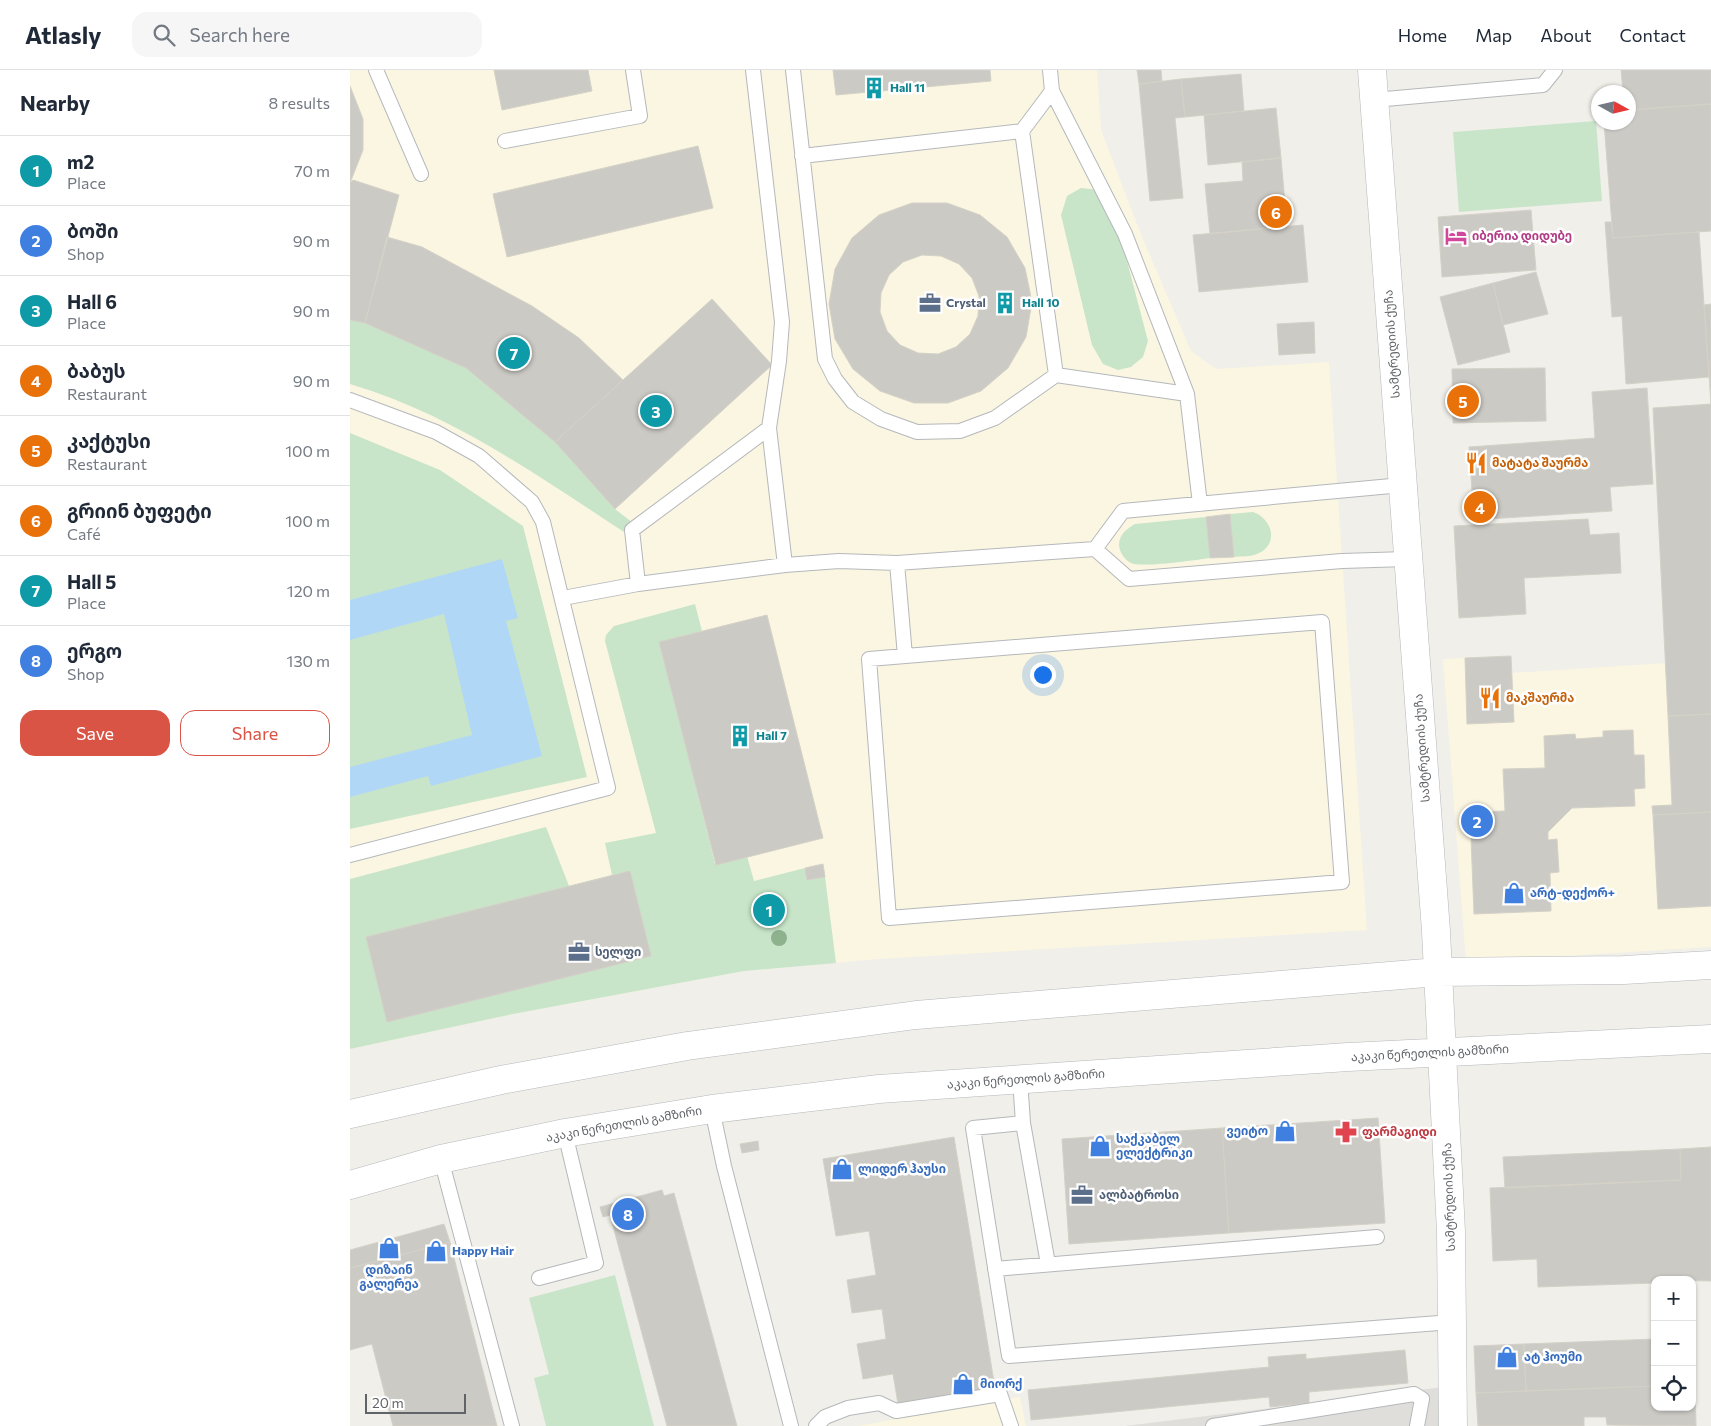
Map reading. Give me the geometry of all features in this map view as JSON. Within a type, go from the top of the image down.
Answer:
[{"type":"main road","name":"სამტრედიის ქუჩა","points":[[1372,70],[1438,972],[1452,1322],[1453,1426]]},
{"type":"main road","points":[[350,1114],[501,1080],[687,1046],[916,1015],[1438,972],[1615,970],[1711,965]]},
{"type":"main road","name":"აკაკი წერეთლის გამზირი","points":[[350,1185],[441,1159],[565,1133],[712,1109],[879,1089],[1348,1057],[1711,1039]]},
{"type":"lane","points":[[376,70],[421,174]]},
{"type":"lane","points":[[506,141],[640,116],[633,70]]},
{"type":"lane","points":[[752,70],[782,322],[780,361],[769,428],[785,565]]},
{"type":"lane","points":[[793,70],[825,358],[835,379],[853,402],[881,419],[917,432],[960,431],[995,418],[1056,375],[1187,394]]},
{"type":"lane","points":[[1050,70],[1052,91],[1125,234],[1187,394],[1200,504]]},
{"type":"lane","points":[[1374,100],[1543,85],[1555,70]]},
{"type":"lane","points":[[1052,91],[1022,131],[1056,375]]},
{"type":"lane","points":[[802,156],[1022,131]]},
{"type":"lane","points":[[350,400],[436,432],[479,456],[532,502],[542,522],[608,788],[350,855]]},
{"type":"lane","points":[[638,584],[632,530],[769,428]]},
{"type":"lane","points":[[1095,549],[1123,511],[1402,485]]},
{"type":"lane","points":[[562,598],[638,584],[785,565],[839,561],[897,563],[1095,549],[1129,580],[1342,561],[1407,559]]},
{"type":"lane","points":[[897,563],[905,656]]},
{"type":"lane","points":[[1322,622],[1342,882],[889,918],[869,659],[905,656],[1322,622]]},
{"type":"lane","points":[[1020,1079],[1023,1124],[1048,1264]]},
{"type":"lane","points":[[712,1109],[724,1166],[791,1426]]},
{"type":"lane","points":[[1023,1124],[973,1128],[1009,1356],[1452,1322]]},
{"type":"lane","points":[[539,1278],[596,1263],[565,1133]]},
{"type":"lane","points":[[441,1159],[512,1426]]},
{"type":"lane","points":[[996,1269],[1377,1237]]},
{"type":"lane","points":[[816,1426],[825,1418],[848,1408],[879,1403],[896,1411],[1000,1394],[1011,1426]]},
{"type":"lane","points":[[1213,1426],[1414,1394],[1422,1399],[1418,1426]]},
{"type":"shaded area","points":[[350,70],[1097,70],[1101,130],[1142,237],[1191,351],[1216,369],[1329,362],[1367,930],[878,959],[744,971],[513,1014],[350,1049]]},
{"type":"shaded area","points":[[1511,656],[1512,673],[1666,663],[1672,805],[1658,909],[1711,906],[1711,947],[1466,962],[1443,659]]},
{"type":"shaded area","points":[[1443,1387],[1443,1426],[1125,1426]]},
{"type":"shaded area","points":[[1020,1397],[1026,1426],[858,1426]]},
{"type":"green space","points":[[1591,121],[1591,130],[1597,130],[1602,201],[1459,212],[1453,132]]},
{"type":"green space","points":[[1081,188],[1099,190],[1112,204],[1148,341],[1143,357],[1131,367],[1118,370],[1103,364],[1092,345],[1061,215],[1067,196]]},
{"type":"green space","points":[[350,320],[365,323],[466,368],[555,442],[615,509],[642,530],[633,538],[497,450],[425,413],[388,397],[350,384]]},
{"type":"green space","points":[[350,433],[440,470],[523,526],[587,777],[350,829]]},
{"type":"green space","points":[[1253,512],[1266,521],[1270,527],[1270,540],[1262,551],[1252,556],[1234,557],[1230,514]]},
{"type":"green space","points":[[1206,517],[1210,558],[1146,565],[1131,563],[1120,550],[1119,544],[1122,534],[1135,524]]},
{"type":"green space","points":[[695,604],[702,631],[660,643],[715,864],[747,856],[754,881],[805,868],[808,880],[825,877],[836,963],[744,971],[513,1014],[350,1049],[350,879],[546,827],[569,886],[612,875],[605,843],[656,833],[605,641],[606,635],[614,626]]},
{"type":"green space","points":[[615,1275],[654,1426],[546,1426],[534,1378],[549,1374],[529,1298]]},
{"type":"water","points":[[502,559],[518,618],[506,621],[542,756],[431,786],[428,776],[350,797],[350,767],[472,735],[444,614],[350,640],[350,600]]},
{"type":"building","points":[[494,70],[588,70],[592,91],[502,110]]},
{"type":"building","name":"Hall 11","points":[[833,70],[990,70],[991,81],[836,95]]},
{"type":"building","points":[[1137,70],[1161,70],[1162,81],[1139,84]]},
{"type":"building","points":[[1621,70],[1711,70],[1711,104],[1636,109],[1636,85],[1622,85]]},
{"type":"building","points":[[1241,74],[1244,111],[1185,117],[1181,79]]},
{"type":"building","points":[[1181,79],[1185,117],[1175,118],[1183,198],[1150,201],[1139,84]]},
{"type":"building","points":[[350,86],[363,119],[363,150],[350,183]]},
{"type":"building","points":[[1711,104],[1711,231],[1613,238],[1605,130],[1636,130],[1636,109]]},
{"type":"building","points":[[1276,108],[1281,158],[1208,165],[1204,115]]},
{"type":"building","points":[[698,146],[713,208],[507,257],[493,194]]},
{"type":"building","points":[[1281,158],[1287,226],[1210,234],[1205,184],[1243,181],[1242,162]]},
{"type":"building","points":[[353,180],[399,195],[365,323],[350,320],[350,183]]},
{"type":"building","name":"Hall 10","points":[[912,203],[947,203],[980,215],[1007,237],[1025,268],[1032,302],[1026,337],[1008,368],[981,391],[948,403],[914,403],[880,391],[853,369],[835,339],[829,304],[835,269],[852,238],[879,215]],"holes":[[[922,255],[941,256],[959,264],[972,278],[979,296],[978,316],[970,334],[956,347],[938,354],[918,353],[900,345],[887,331],[880,312],[881,293],[889,275],[903,262]]]},
{"type":"building","points":[[1531,210],[1536,270],[1442,277],[1438,217]]},
{"type":"building","points":[[1605,222],[1611,222],[1613,238],[1699,232],[1709,377],[1626,384],[1622,316],[1612,317]]},
{"type":"building","points":[[1303,225],[1308,282],[1199,292],[1193,235]]},
{"type":"building","points":[[387,237],[422,247],[532,306],[579,338],[623,380],[555,442],[466,368],[365,323]]},
{"type":"building","points":[[1536,272],[1548,314],[1503,325],[1493,283]]},
{"type":"building","points":[[1493,283],[1510,352],[1458,365],[1440,297]]},
{"type":"building","points":[[712,299],[772,365],[615,509],[555,442]]},
{"type":"building","points":[[1711,304],[1711,404],[1704,305]]},
{"type":"building","points":[[1314,322],[1315,353],[1279,355],[1277,324]]},
{"type":"building","points":[[1545,368],[1546,421],[1453,423],[1452,369]]},
{"type":"building","points":[[1647,388],[1653,484],[1610,487],[1612,511],[1474,520],[1469,447],[1595,438],[1592,392]]},
{"type":"building","points":[[1711,404],[1711,714],[1668,716],[1653,408]]},
{"type":"building","points":[[1230,514],[1234,557],[1210,558],[1206,517]]},
{"type":"building","points":[[1588,519],[1590,535],[1619,533],[1621,573],[1524,578],[1526,614],[1459,618],[1454,526]]},
{"type":"building","name":"Hall 7","points":[[767,615],[823,838],[716,865],[659,642]]},
{"type":"building","name":"მაკშაურმა","points":[[1511,656],[1514,722],[1467,724],[1465,658]]},
{"type":"building","points":[[1711,714],[1711,812],[1653,815],[1652,806],[1672,805],[1668,716]]},
{"type":"building","points":[[1633,730],[1634,755],[1644,755],[1645,788],[1634,789],[1635,806],[1572,808],[1548,832],[1548,840],[1557,839],[1559,872],[1550,873],[1551,911],[1474,914],[1470,812],[1505,811],[1503,769],[1545,768],[1544,736],[1575,734],[1576,739],[1603,737],[1603,731]]},
{"type":"building","points":[[1711,812],[1711,906],[1658,909],[1653,815]]},
{"type":"building","points":[[823,864],[825,877],[807,880],[805,868]]},
{"type":"building","points":[[630,871],[651,956],[387,1022],[366,937]]},
{"type":"building","points":[[1378,1118],[1385,1223],[1229,1233],[1222,1128]]},
{"type":"building","points":[[1222,1128],[1229,1233],[1069,1244],[1062,1139]]},
{"type":"building","points":[[954,1137],[995,1388],[898,1404],[893,1374],[863,1379],[857,1344],[886,1339],[882,1309],[852,1313],[847,1280],[876,1275],[869,1231],[836,1236],[823,1159]]},
{"type":"building","points":[[758,1141],[759,1150],[742,1153],[740,1144]]},
{"type":"building","points":[[1711,1147],[1711,1281],[1696,1281],[1696,1276],[1651,1276],[1651,1283],[1538,1287],[1537,1259],[1493,1261],[1490,1188],[1681,1180],[1680,1149]]},
{"type":"building","points":[[1680,1149],[1681,1180],[1505,1188],[1503,1157]]},
{"type":"building","points":[[662,1190],[664,1196],[674,1193],[737,1426],[667,1426],[610,1215],[603,1217],[600,1207]]},
{"type":"building","points":[[444,1224],[450,1242],[350,1268],[350,1250]]},
{"type":"building","points":[[450,1242],[497,1426],[393,1426],[372,1344],[350,1350],[350,1268]]},
{"type":"building","points":[[1651,1339],[1651,1386],[1526,1391],[1524,1344]]},
{"type":"building","points":[[1524,1344],[1526,1391],[1476,1393],[1474,1346]]},
{"type":"building","points":[[1405,1350],[1408,1383],[1309,1392],[1309,1403],[1270,1407],[1269,1397],[1031,1420],[1028,1390],[1269,1367],[1268,1357],[1306,1354],[1306,1359]]},
{"type":"building","points":[[1651,1386],[1651,1411],[1696,1411],[1696,1426],[1607,1425],[1606,1417],[1584,1417],[1584,1426],[1478,1426],[1476,1393]]},
{"type":"place","name":"Hall 11","points":[[874,88]]},
{"type":"place","name":"გრიინ ბუფეტი","points":[[1276,212]]},
{"type":"place","name":"იბერია დიდუბე","points":[[1456,236]]},
{"type":"place","name":"Crystal","points":[[930,303]]},
{"type":"place","name":"Hall 10","points":[[1005,303]]},
{"type":"place","name":"Hall 5","points":[[514,353]]},
{"type":"place","name":"კაქტუსი","points":[[1463,401]]},
{"type":"place","name":"Hall 6","points":[[656,411]]},
{"type":"place","name":"მატატა შაურმა","points":[[1476,463]]},
{"type":"place","name":"ბაბუს","points":[[1480,507]]},
{"type":"place","name":"მაკშაურმა","points":[[1490,698]]},
{"type":"place","name":"Hall 7","points":[[740,736]]},
{"type":"place","name":"ბოში","points":[[1477,821]]},
{"type":"place","name":"არტ-დექორ+","points":[[1514,893]]},
{"type":"place","name":"m2","points":[[769,910]]},
{"type":"place","name":"სელფი","points":[[579,952]]},
{"type":"place","name":"ვეიტო","points":[[1285,1131]]},
{"type":"place","name":"ფარმაგიდი","points":[[1346,1132]]},
{"type":"place","name":"საქკაბელ ელექტრიკი","points":[[1100,1146]]},
{"type":"place","name":"ლიდერ ჰაუსი","points":[[842,1169]]},
{"type":"place","name":"ალბატროსი","points":[[1082,1195]]},
{"type":"place","name":"ერგო","points":[[628,1214]]},
{"type":"place","name":"დიზაინ გალერეა","points":[[389,1248]]},
{"type":"place","name":"Happy Hair","points":[[436,1251]]},
{"type":"place","name":"ატ ჰოუმი","points":[[1507,1357]]},
{"type":"place","name":"მიორქ","points":[[963,1384]]}]
